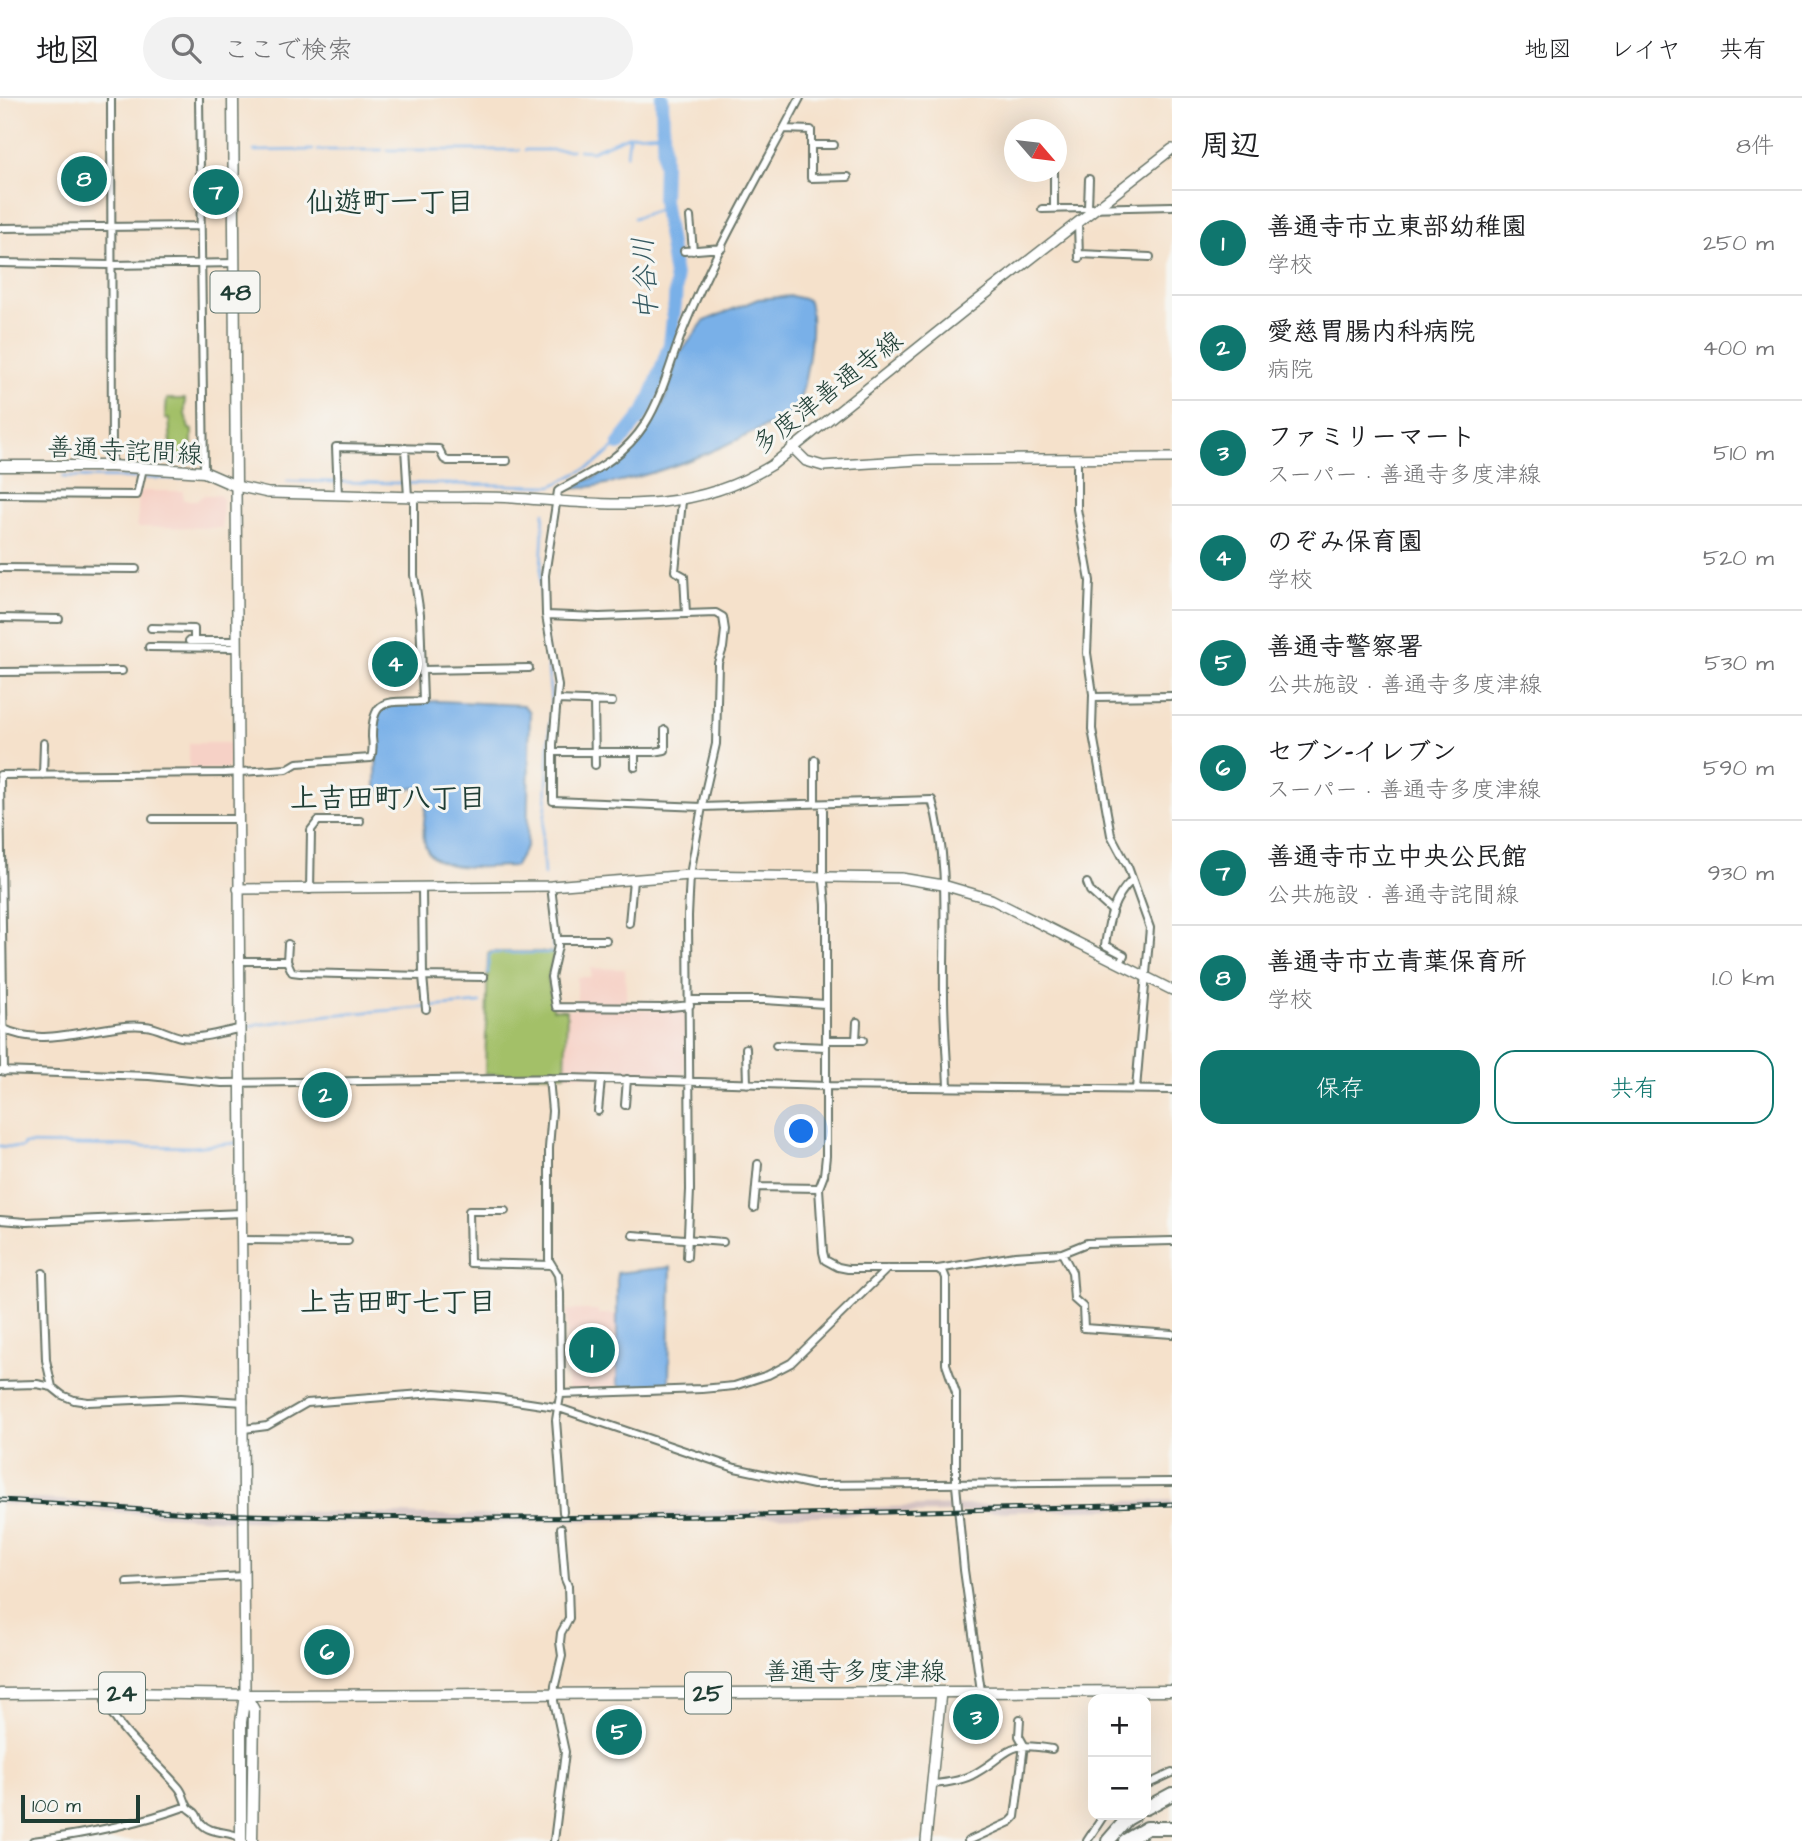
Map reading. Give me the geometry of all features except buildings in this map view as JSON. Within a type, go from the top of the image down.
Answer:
[{"type":"highway","points":[[1151,1805],[1172,1794]]},
{"type":"highway","points":[[1108,1841],[1126,1820]]},
{"type":"highway","points":[[1125,1841],[1147,1828],[1172,1828]]},
{"type":"main road","name":"善通寺詫間線","points":[[0,466],[112,466],[204,472],[236,486],[233,98]]},
{"type":"main road","name":"善通寺多度津線","points":[[245,1694],[1172,1691]]},
{"type":"main road","name":"24","points":[[0,1694],[245,1694]]},
{"type":"main road","points":[[242,1840],[241,1722],[245,1694]]},
{"type":"main road","points":[[245,1694],[254,1710],[252,1841]]},
{"type":"street","points":[[111,98],[112,466]]},
{"type":"street","points":[[199,98],[204,472]]},
{"type":"street","points":[[800,98],[685,325],[660,394],[644,425],[618,455],[602,468],[558,492],[545,575],[546,615],[558,686],[552,801],[702,807],[932,800],[937,818],[943,885],[948,1087]]},
{"type":"street","points":[[784,129],[811,130],[811,178],[848,177]]},
{"type":"street","points":[[811,145],[834,145]]},
{"type":"street","name":"多度津善通寺線","points":[[236,486],[268,493],[338,486],[411,497],[513,498],[556,503],[648,504],[682,501],[706,495],[772,465],[1078,223],[1093,207],[1172,149]]},
{"type":"street","points":[[1089,179],[1093,207]]},
{"type":"street","points":[[1054,207],[1057,182]]},
{"type":"street","points":[[1042,209],[1172,206]]},
{"type":"street","points":[[690,217],[693,251]]},
{"type":"street","points":[[1078,223],[1079,256],[1150,257]]},
{"type":"street","points":[[0,228],[200,226]]},
{"type":"street","points":[[1118,255],[1119,246]]},
{"type":"street","points":[[684,251],[722,248]]},
{"type":"street","points":[[0,263],[235,263]]},
{"type":"street","points":[[338,486],[336,447],[439,449],[448,461],[508,461]]},
{"type":"street","points":[[792,447],[807,461],[822,466],[918,460],[1172,458]]},
{"type":"street","points":[[405,448],[411,497],[414,575],[420,614],[423,701],[386,703],[377,708],[372,721],[371,758],[297,763],[287,769],[237,772],[0,777],[2,1071],[149,1076],[239,1083],[548,1078],[826,1086],[1172,1090]]},
{"type":"street","points":[[1077,459],[1077,509],[1090,581],[1087,653],[1093,697],[1092,729],[1111,835],[1150,928],[1136,1089]]},
{"type":"street","points":[[0,494],[137,495],[143,468]]},
{"type":"street","points":[[236,486],[245,1694]]},
{"type":"street","points":[[682,501],[675,571],[684,576],[686,614]]},
{"type":"street","points":[[0,568],[136,569]]},
{"type":"street","points":[[546,615],[599,617],[716,613],[723,617],[725,630],[717,680],[716,744],[690,875],[690,1190],[687,1257]]},
{"type":"street","points":[[0,618],[59,619]]},
{"type":"street","points":[[151,628],[194,629],[192,641],[237,645]]},
{"type":"street","points":[[149,647],[237,645]]},
{"type":"street","points":[[422,670],[528,668]]},
{"type":"street","points":[[0,672],[122,671]]},
{"type":"street","points":[[1093,697],[1172,696]]},
{"type":"street","points":[[557,699],[612,702]]},
{"type":"street","points":[[594,701],[595,765]]},
{"type":"street","points":[[553,752],[665,750],[665,730]]},
{"type":"street","points":[[43,775],[44,743]]},
{"type":"street","points":[[635,752],[635,767]]},
{"type":"street","points":[[815,760],[815,803]]},
{"type":"street","points":[[823,803],[826,905],[826,1156],[824,1175],[819,1188],[822,1252],[825,1260],[848,1269],[938,1269],[1015,1256],[1062,1253],[1087,1243],[1172,1241]]},
{"type":"street","points":[[153,819],[237,819]]},
{"type":"street","points":[[310,890],[311,830],[318,821],[360,821]]},
{"type":"street","points":[[237,889],[551,886],[690,875],[901,878],[943,885],[1009,907],[1172,990]]},
{"type":"street","points":[[629,923],[633,880]]},
{"type":"street","points":[[1120,963],[1124,955],[1105,945],[1111,910],[1132,880]]},
{"type":"street","points":[[1087,883],[1090,891],[1111,910]]},
{"type":"street","points":[[551,886],[558,940],[551,977],[556,1007],[662,1008],[690,1002],[765,1000],[825,1004]]},
{"type":"street","points":[[422,889],[426,1007]]},
{"type":"street","points":[[558,940],[606,940]]},
{"type":"street","points":[[288,944],[287,961],[292,972],[484,977]]},
{"type":"street","points":[[238,961],[287,961]]},
{"type":"street","points":[[776,1045],[859,1040],[857,1022]]},
{"type":"street","points":[[1,1028],[10,1033],[47,1037],[145,1026],[177,1037],[195,1039],[239,1029]]},
{"type":"street","points":[[746,1048],[747,1084]]},
{"type":"street","points":[[548,1078],[552,1111],[549,1148],[549,1260],[558,1275],[559,1284],[560,1394],[556,1407],[563,1512]]},
{"type":"street","points":[[598,1111],[601,1079]]},
{"type":"street","points":[[625,1105],[627,1079]]},
{"type":"street","points":[[754,1208],[758,1164]]},
{"type":"street","points":[[756,1187],[819,1188]]},
{"type":"street","points":[[505,1212],[469,1211],[470,1263],[552,1265]]},
{"type":"street","points":[[0,1220],[26,1222],[242,1213]]},
{"type":"street","points":[[633,1235],[723,1242]]},
{"type":"street","points":[[242,1240],[348,1241]]},
{"type":"street","points":[[1062,1253],[1072,1272],[1074,1299],[1083,1307],[1084,1328],[1172,1334]]},
{"type":"street","points":[[560,1394],[713,1388],[734,1386],[768,1375],[791,1363],[887,1269]]},
{"type":"street","points":[[938,1269],[946,1278],[946,1364],[956,1393],[956,1485],[964,1570],[981,1691]]},
{"type":"street","points":[[43,1273],[46,1360],[52,1387]]},
{"type":"street","points":[[0,1385],[37,1384],[52,1387],[62,1395],[88,1402],[181,1398],[244,1402]]},
{"type":"street","points":[[244,1429],[267,1426],[307,1403],[425,1394],[496,1398],[556,1407],[735,1468],[785,1480],[838,1486],[1172,1482]]},
{"type":"street","points":[[554,1841],[565,1752],[554,1693],[562,1656],[561,1633],[569,1618],[561,1528]]},
{"type":"street","points":[[127,1582],[244,1576]]},
{"type":"street","points":[[926,1841],[941,1692]]},
{"type":"street","points":[[114,1693],[105,1702],[110,1713],[130,1739],[185,1795],[187,1806],[197,1815],[200,1823],[208,1829],[233,1833],[242,1840]]},
{"type":"street","points":[[968,1841],[1010,1822],[1015,1817],[1024,1745],[1019,1736],[1020,1719]]},
{"type":"street","points":[[932,1784],[972,1776],[1006,1750],[1024,1745],[1052,1749]]},
{"type":"street","points":[[1151,1783],[1172,1773]]},
{"type":"street","points":[[33,1841],[81,1834],[165,1814],[187,1806]]},
{"type":"street","points":[[1087,1841],[1101,1820]]},
{"type":"shaded area","points":[[139,491],[183,491],[183,500],[219,495],[223,499],[222,528],[137,527]]},
{"type":"shaded area","points":[[189,743],[230,743],[230,766],[227,769],[189,770]]},
{"type":"shaded area","points":[[554,953],[548,979],[553,1010],[577,1009],[577,977],[591,977],[591,968],[625,969],[627,1010],[687,1009],[684,1071],[680,1078],[486,1075],[486,998],[488,954]]},
{"type":"shaded area","points":[[567,1310],[598,1310],[599,1314],[616,1314],[616,1389],[570,1391],[567,1386]]},
{"type":"shaded area","points":[[0,1497],[243,1510],[433,1515],[561,1515],[1172,1500],[1172,1508],[432,1524],[244,1521],[0,1504]]},
{"type":"green space","points":[[167,399],[185,399],[185,414],[189,429],[192,430],[192,456],[172,456],[169,419],[165,418]]},
{"type":"green space","points":[[554,953],[548,979],[553,1009],[567,1010],[565,1075],[485,1074],[488,954]]},
{"type":"water","points":[[792,296],[808,300],[811,323],[806,375],[793,413],[660,471],[612,483],[569,488],[599,475],[617,462],[642,437],[664,401],[679,352],[704,321],[758,299]]},
{"type":"water","points":[[438,701],[523,705],[530,712],[527,845],[515,866],[461,866],[437,859],[428,851],[424,840],[427,796],[419,788],[376,790],[377,717],[380,708],[386,704]]},
{"type":"water","points":[[671,1267],[669,1382],[654,1389],[621,1388],[617,1383],[617,1273]]},
{"type":"waterway","name":"中谷川","points":[[619,444],[645,411],[670,344],[676,283],[663,200],[662,98]]},
{"type":"waterway","points":[[579,150],[592,151],[630,135],[664,133]]},
{"type":"waterway","points":[[627,155],[629,137]]},
{"type":"waterway","points":[[254,151],[313,150]]},
{"type":"waterway","points":[[318,150],[382,150]]},
{"type":"waterway","points":[[387,150],[519,150]]},
{"type":"waterway","points":[[525,150],[572,150]]},
{"type":"waterway","points":[[634,218],[664,208]]},
{"type":"waterway","points":[[287,481],[552,486],[595,464],[619,444]]},
{"type":"waterway","points":[[63,477],[138,478]]},
{"type":"waterway","points":[[146,478],[181,479]]},
{"type":"waterway","points":[[544,512],[540,584],[551,701],[542,837],[544,875]]},
{"type":"waterway","points":[[548,894],[553,948]]},
{"type":"waterway","points":[[488,974],[489,955],[492,953],[552,953]]},
{"type":"waterway","points":[[248,1026],[329,1015],[480,1003]]},
{"type":"waterway","points":[[0,1146],[22,1148],[24,1144],[192,1147],[237,1143]]},
{"type":"railway","points":[[0,1500],[216,1514],[478,1518],[710,1516],[1172,1504]]},
{"type":"place","name":"善通寺市立青葉保育所","points":[[84,179]]},
{"type":"place","name":"善通寺市立中央公民館","points":[[216,192]]},
{"type":"place","name":"のぞみ保育園","points":[[395,664]]},
{"type":"place","name":"愛慈胃腸内科病院","points":[[325,1095]]},
{"type":"place","name":"善通寺市立東部幼稚園","points":[[592,1350]]},
{"type":"place","name":"セブン-イレブン","points":[[327,1652]]},
{"type":"place","name":"ファミリーマート","points":[[976,1717]]},
{"type":"place","name":"善通寺警察署","points":[[619,1732]]},
{"type":"district","name":"仙遊町一丁目","points":[[390,201]]},
{"type":"district","name":"上吉田町八丁目","points":[[388,797]]},
{"type":"district","name":"上吉田町七丁目","points":[[398,1301]]}]
